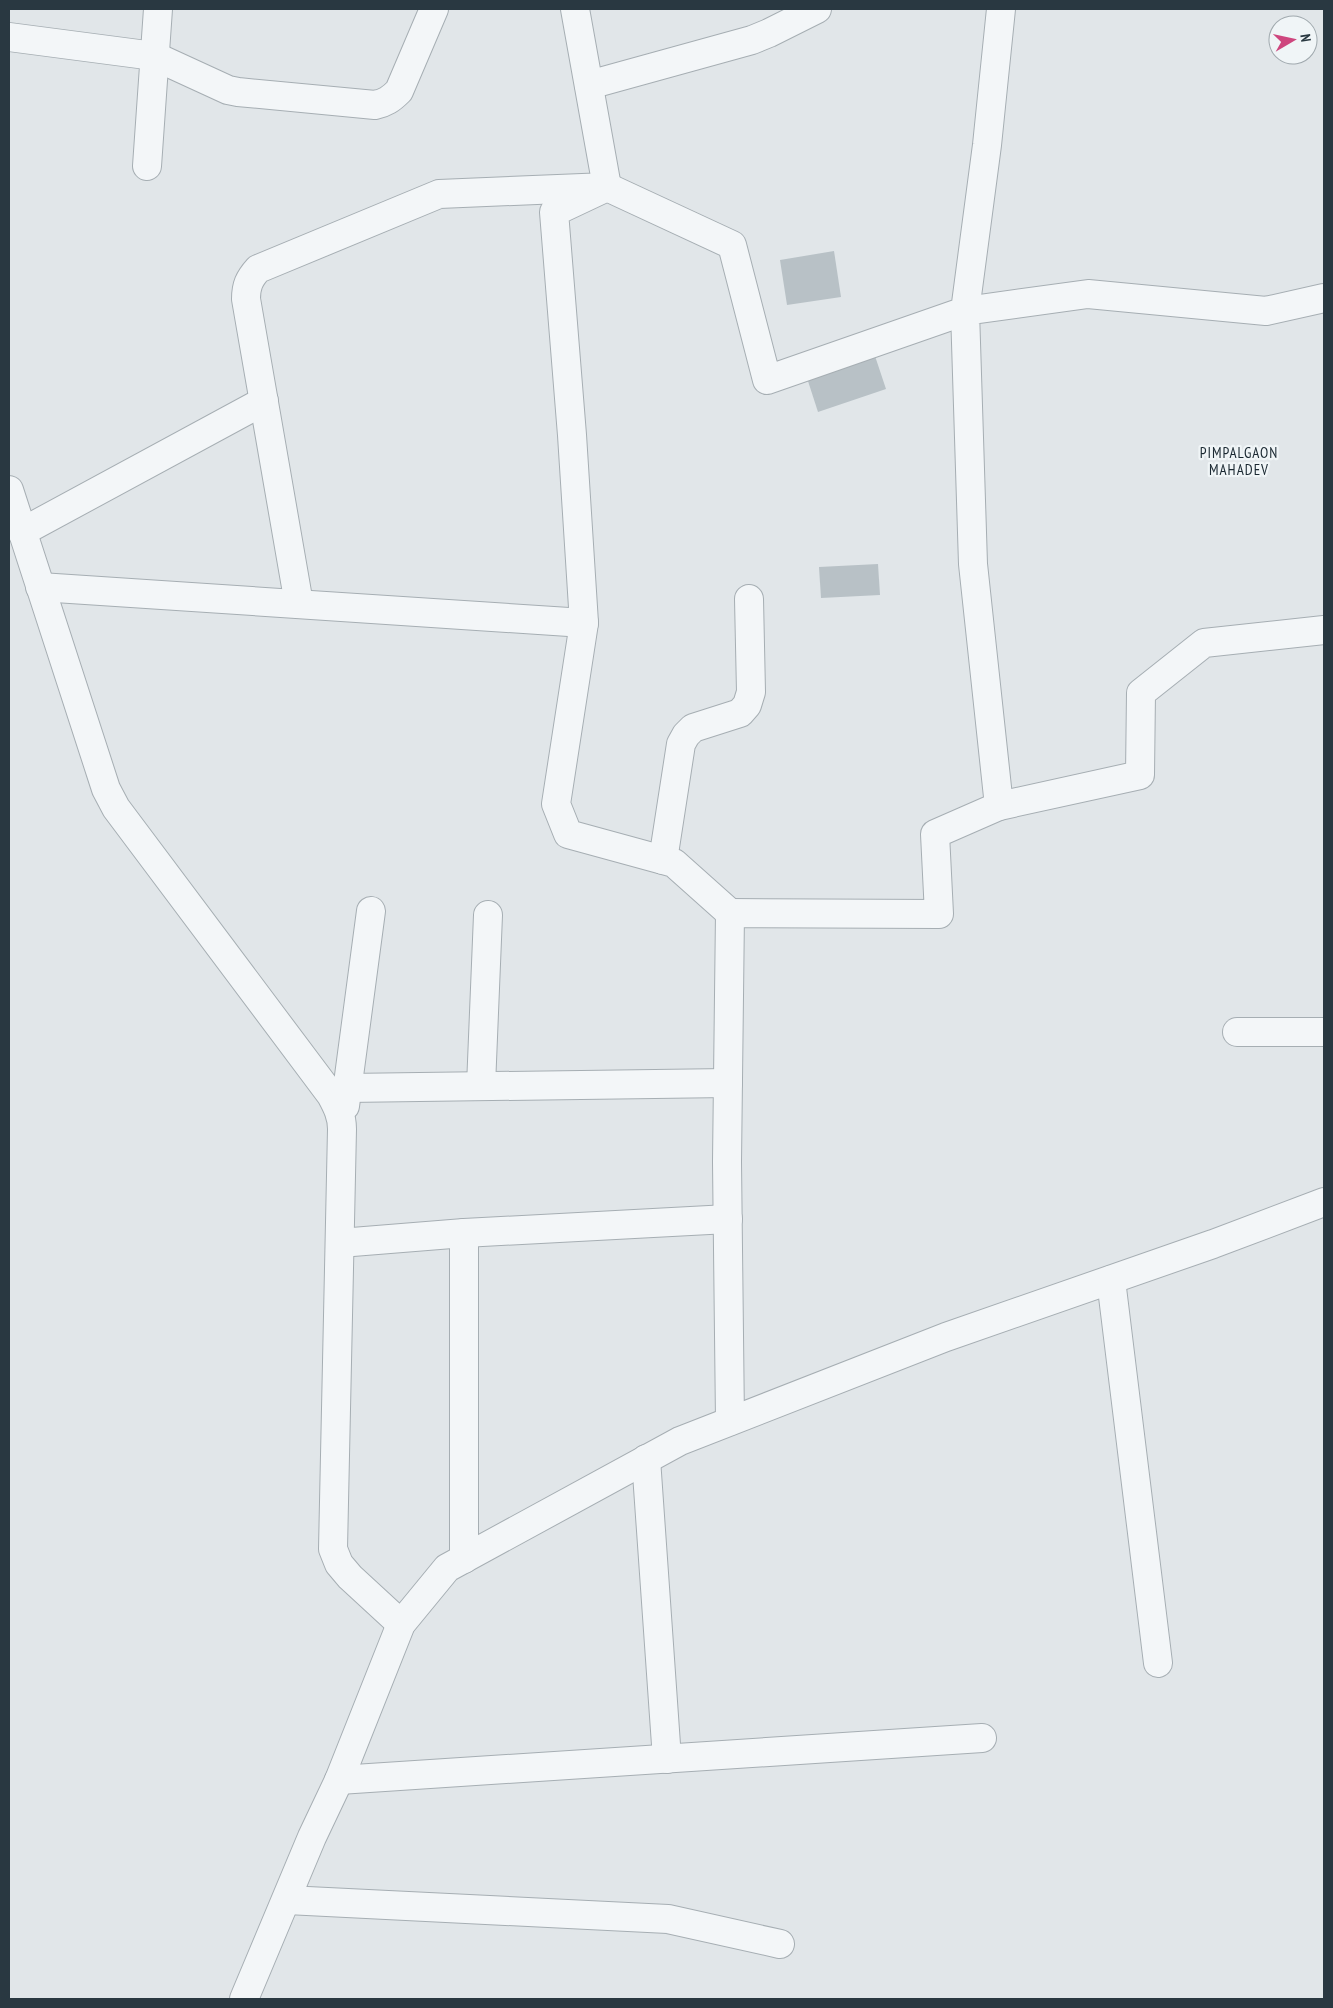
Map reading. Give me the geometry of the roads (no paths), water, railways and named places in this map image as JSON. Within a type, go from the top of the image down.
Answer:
[{"type":"street","points":[[147,166],[158,9]]},
{"type":"street","points":[[9,38],[154,56],[228,90],[238,92],[375,105],[392,99],[399,91],[434,9]]},
{"type":"street","points":[[575,9],[607,187]]},
{"type":"street","points":[[589,85],[752,40],[816,9]]},
{"type":"street","points":[[998,806],[973,564],[965,312],[987,145],[1001,9]]},
{"type":"street","points":[[607,187],[554,212],[572,435],[584,624],[556,804],[568,834],[674,863],[730,913],[939,914],[935,834],[998,806],[1140,775],[1141,693],[1204,643],[1324,630]]},
{"type":"street","points":[[299,604],[246,299],[246,288],[251,277],[258,269],[440,194],[607,187],[732,245],[767,380],[965,312],[1088,294],[1266,311],[1324,298]]},
{"type":"street","points":[[22,532],[264,401]]},
{"type":"street","points":[[9,490],[106,789],[116,808],[331,1094],[342,1121]]},
{"type":"street","points":[[40,587],[584,624]]},
{"type":"street","points":[[662,860],[681,744],[693,728],[740,713],[747,704],[751,692],[749,599]]},
{"type":"street","points":[[371,911],[342,1121],[333,1549],[339,1564],[350,1577],[401,1624]]},
{"type":"street","points":[[730,913],[728,1082],[730,1421]]},
{"type":"street","points":[[481,1086],[488,915]]},
{"type":"street","points":[[1237,1032],[1324,1032]]},
{"type":"street","points":[[348,1088],[728,1082]]},
{"type":"street","points":[[244,1999],[312,1837],[339,1780],[401,1624],[447,1568],[680,1441],[946,1337],[1213,1244],[1324,1202]]},
{"type":"street","points":[[340,1243],[464,1233],[728,1219]]},
{"type":"street","points":[[464,1233],[464,1559]]},
{"type":"street","points":[[1111,1280],[1158,1663]]},
{"type":"street","points":[[646,1459],[667,1760]]},
{"type":"street","points":[[339,1780],[982,1738]]},
{"type":"street","points":[[287,1900],[668,1919],[780,1944]]},
{"type":"district","name":"PIMPALGAON MAHADEV","points":[[1239,462]]}]
